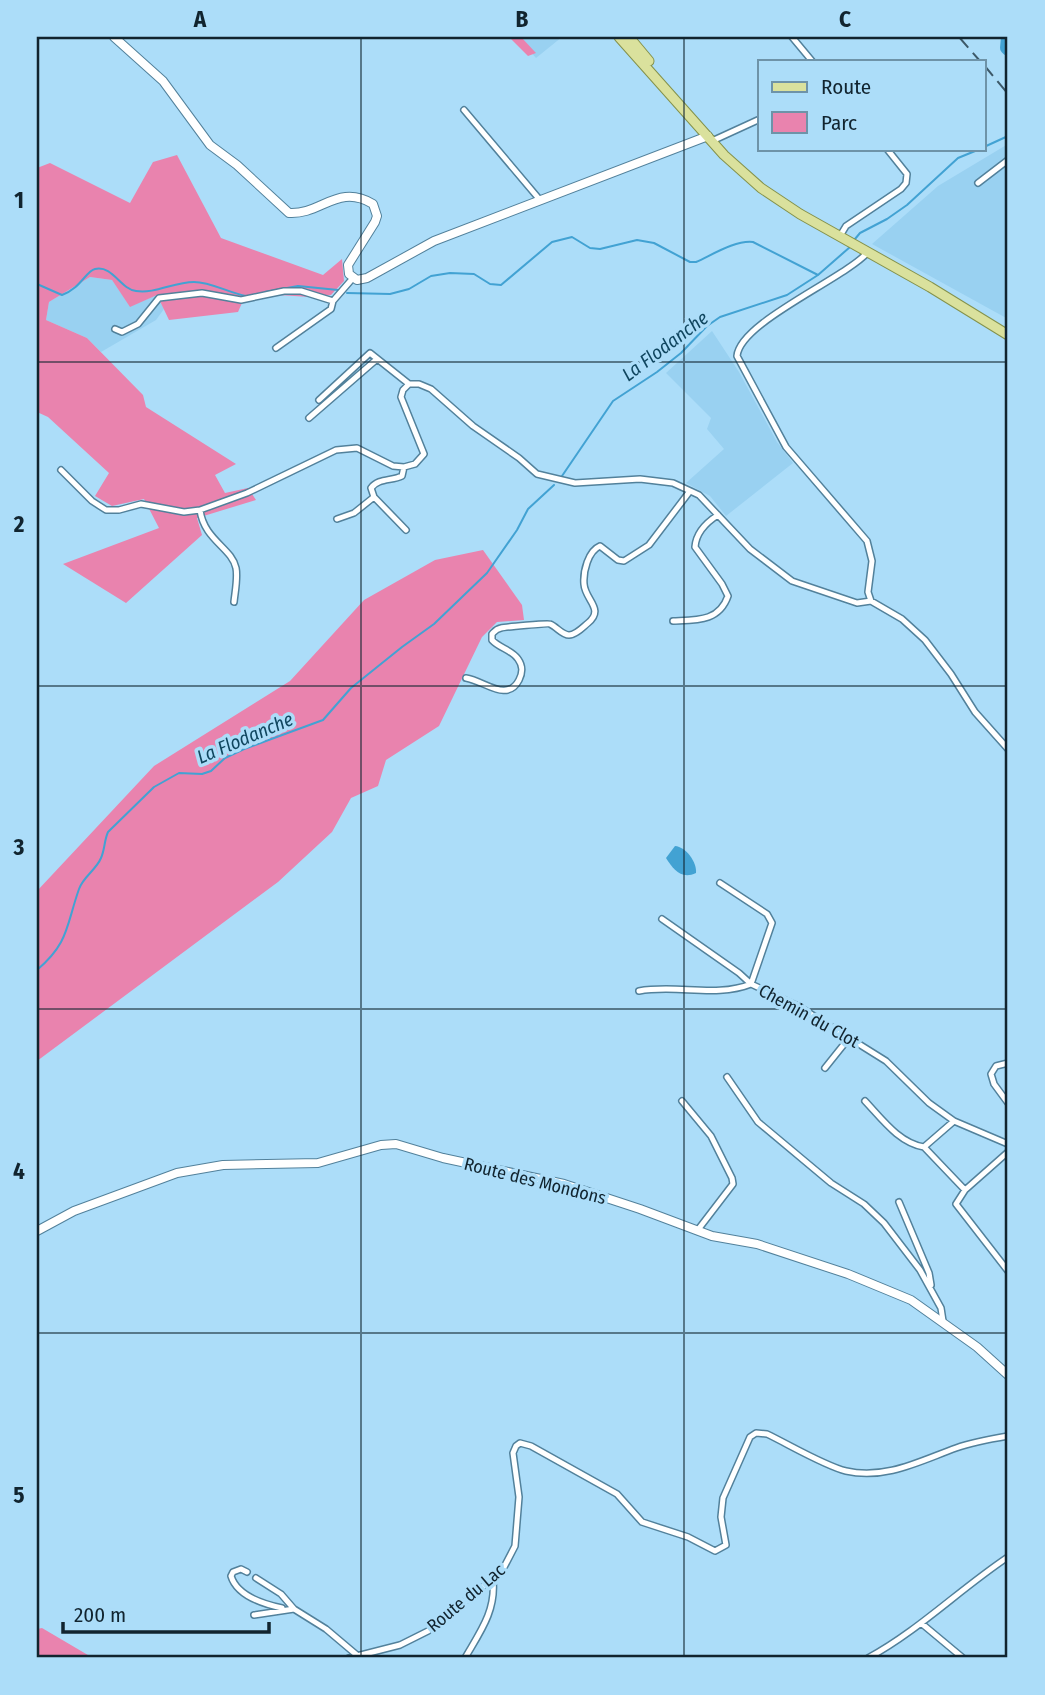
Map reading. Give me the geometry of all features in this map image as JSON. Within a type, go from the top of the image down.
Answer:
[{"type":"main road","points":[[619,37],[737,168],[761,188],[800,214],[1008,335]]},
{"type":"main road","points":[[629,37],[709,137]]},
{"type":"main road","points":[[958,304],[1008,328]]},
{"type":"street","points":[[114,37],[163,81],[210,145],[237,165],[289,213],[302,212],[340,197],[362,198],[373,204],[377,216],[348,265],[347,270],[353,278]]},
{"type":"street","points":[[792,37],[811,60]]},
{"type":"street","points":[[464,110],[540,200]]},
{"type":"street","points":[[276,348],[331,309],[333,301],[353,278],[367,278],[416,249],[758,120]]},
{"type":"street","points":[[844,238],[846,226],[906,183],[907,174],[888,150]]},
{"type":"street","points":[[978,183],[1008,160]]},
{"type":"street","points":[[868,252],[767,320],[739,345],[737,356],[786,447],[867,541],[872,561],[868,592],[871,601]]},
{"type":"street","points":[[115,329],[122,332],[138,324],[159,298],[170,296],[202,293],[240,300],[284,291],[301,291],[333,301]]},
{"type":"street","points":[[319,400],[370,354],[409,384],[419,384],[431,389],[473,426],[537,474],[575,483],[659,480],[690,491],[709,504],[725,526],[750,549],[792,581],[858,603],[871,601],[902,618],[925,639],[975,712],[1008,749]]},
{"type":"street","points":[[309,418],[377,359]]},
{"type":"street","points":[[61,470],[99,507],[106,510],[119,510],[141,504],[184,512],[200,510],[268,484],[336,450],[357,448],[393,466],[404,467],[415,464],[424,454],[401,397],[409,384]]},
{"type":"street","points":[[404,467],[402,476],[374,483],[371,488],[374,497],[406,530]]},
{"type":"street","points":[[466,678],[499,690],[507,691],[513,688],[521,677],[520,662],[516,656],[495,644],[492,634],[502,628],[545,623],[564,634],[576,633],[595,614],[594,604],[583,583],[592,551],[600,546],[618,560],[625,561],[649,545],[690,491]]},
{"type":"street","points":[[338,519],[354,513],[374,497]]},
{"type":"street","points":[[200,510],[201,521],[206,530],[236,568],[234,602]]},
{"type":"street","points":[[673,621],[710,618],[725,605],[728,596],[722,584],[695,547],[704,527],[718,515]]},
{"type":"street","points":[[662,919],[751,984],[772,923],[767,914],[720,883]]},
{"type":"street","name":"Chemin du Clot","points":[[639,991],[654,988],[731,990],[751,984],[798,1006],[886,1061],[929,1103],[954,1121],[1008,1144]]},
{"type":"street","points":[[825,1068],[849,1038]]},
{"type":"street","points":[[1008,1063],[996,1066],[991,1073],[994,1084],[1008,1103]]},
{"type":"street","points":[[727,1077],[758,1122],[831,1183],[864,1204],[884,1223],[920,1270],[941,1308],[943,1321]]},
{"type":"street","points":[[682,1101],[710,1136],[733,1184],[697,1231]]},
{"type":"street","points":[[865,1101],[901,1138],[924,1147],[965,1190]]},
{"type":"street","points":[[924,1147],[954,1121]]},
{"type":"street","name":"Route des Mondons","points":[[37,1231],[74,1211],[177,1173],[223,1165],[318,1163],[381,1145],[396,1144],[443,1158],[564,1185],[712,1236],[757,1244],[848,1274],[911,1300],[977,1346],[1008,1375]]},
{"type":"street","points":[[1008,1152],[965,1190],[956,1204],[1008,1271]]},
{"type":"street","points":[[899,1202],[929,1273],[931,1289]]},
{"type":"street","name":"Route du Lac","points":[[349,1658],[400,1645],[428,1631],[494,1580],[507,1565],[515,1546],[519,1497],[513,1453],[520,1443],[531,1446],[617,1493],[642,1522],[688,1537],[715,1551],[726,1545],[721,1517],[726,1488],[750,1437],[755,1433],[767,1434],[845,1471],[861,1472],[898,1470],[958,1447],[1008,1436]]},
{"type":"street","points":[[867,1658],[921,1623],[980,1576],[1008,1558]]},
{"type":"street","points":[[247,1572],[241,1569],[233,1572],[231,1576],[236,1586],[257,1601],[285,1609]]},
{"type":"street","points":[[256,1578],[358,1656]]},
{"type":"street","points":[[465,1658],[486,1622],[495,1596],[494,1580]]},
{"type":"street","points":[[254,1615],[294,1609]]},
{"type":"street","points":[[921,1623],[963,1658]]},
{"type":"shaded area","points":[[517,37],[562,37],[536,58]]},
{"type":"shaded area","points":[[1008,144],[1008,319],[872,244],[938,186]]},
{"type":"shaded area","points":[[90,277],[112,280],[130,306],[157,295],[164,309],[156,320],[101,352],[87,338],[46,320],[49,302]]},
{"type":"shaded area","points":[[712,331],[739,372],[777,442],[793,463],[726,516],[710,496],[686,483],[724,449],[707,429],[711,418],[666,373]]},
{"type":"shaded area","points":[[675,846],[690,856],[696,873],[682,874],[672,866],[666,858]]},
{"type":"green space","points":[[509,37],[521,37],[536,53],[528,56]]},
{"type":"green space","points":[[177,155],[221,238],[323,275],[342,259],[344,281],[331,295],[278,295],[242,303],[238,312],[169,320],[157,295],[130,307],[112,280],[90,277],[49,302],[46,320],[87,338],[143,395],[146,407],[236,464],[215,475],[225,493],[248,488],[256,500],[197,518],[202,535],[126,603],[63,564],[159,528],[144,499],[112,506],[95,496],[109,473],[48,417],[37,412],[37,168],[50,163],[130,203],[153,162]]},
{"type":"green space","points":[[483,550],[522,605],[524,620],[497,622],[482,637],[439,726],[386,760],[378,786],[351,798],[332,832],[278,882],[37,1061],[37,891],[154,766],[290,681],[364,600],[435,560]]},
{"type":"green space","points":[[42,1628],[93,1658],[37,1658],[37,1629]]},
{"type":"waterway","points":[[1007,37],[1008,50]]},
{"type":"waterway","name":"La Flodanche","points":[[986,146],[1008,136]]},
{"type":"waterway","name":"La Flodanche","points":[[855,239],[860,233],[907,205],[958,158],[978,150]]},
{"type":"waterway","points":[[347,293],[390,294],[409,289],[431,276],[450,273],[474,274],[490,284],[501,285],[552,242],[572,237],[590,248],[600,249],[637,240],[654,243],[690,262],[696,262],[731,246],[753,242],[818,275]]},
{"type":"waterway","name":"La Flodanche","points":[[562,476],[613,401],[681,353],[707,326],[720,317],[787,295],[818,275],[850,247]]},
{"type":"waterway","points":[[37,284],[62,295],[73,289],[92,270],[101,269],[107,270],[125,286],[136,291],[150,291],[194,282],[246,296]]},
{"type":"waterway","points":[[265,292],[298,286],[338,290]]},
{"type":"waterway","name":"La Flodanche","points":[[37,970],[61,942],[79,889],[101,858],[108,832],[154,787],[179,773],[202,774],[211,771],[225,758],[244,749],[323,720],[351,688],[434,624],[487,573],[528,509],[554,485]]},
{"type":"railway","points":[[959,37],[979,60]]},
{"type":"railway","points":[[986,67],[1008,94]]}]
